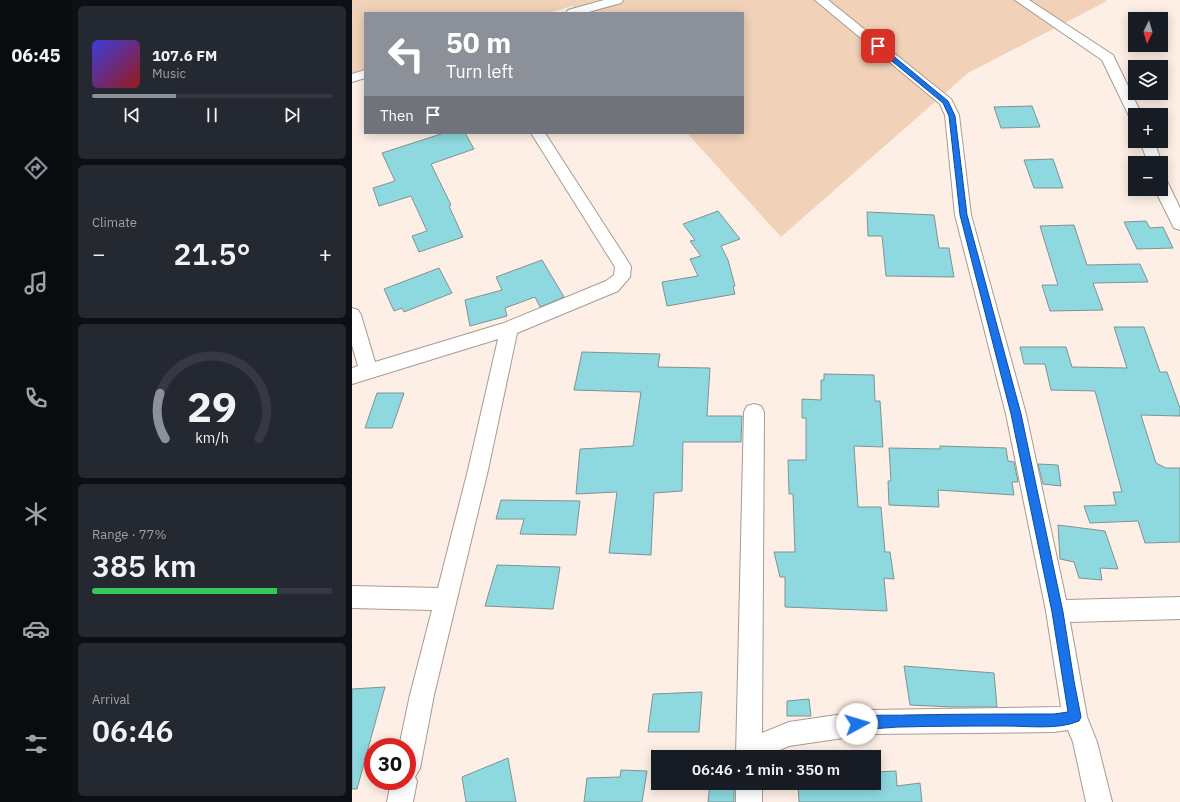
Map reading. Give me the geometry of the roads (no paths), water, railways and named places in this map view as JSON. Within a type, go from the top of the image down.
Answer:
[{"type":"street","points":[[575,12],[617,0]]},
{"type":"street","points":[[821,0],[946,102],[952,116],[963,215],[1016,414],[1057,612],[1075,717],[1085,742],[1099,802]]},
{"type":"street","points":[[1021,0],[1108,58],[1132,108]]},
{"type":"street","points":[[352,78],[364,74]]},
{"type":"street","points":[[352,315],[361,374],[509,329],[612,286],[622,277],[623,267],[539,134]]},
{"type":"street","points":[[1166,196],[1180,224]]},
{"type":"street","points":[[413,738],[422,695],[478,470],[509,329]]},
{"type":"street","points":[[749,750],[754,412]]},
{"type":"street","points":[[352,597],[446,599]]},
{"type":"street","points":[[1057,612],[1180,608]]},
{"type":"street","points":[[757,750],[789,734],[870,722],[1054,720],[1075,717]]},
{"type":"street","points":[[400,802],[402,790]]},
{"type":"street","points":[[749,790],[749,802]]}]
